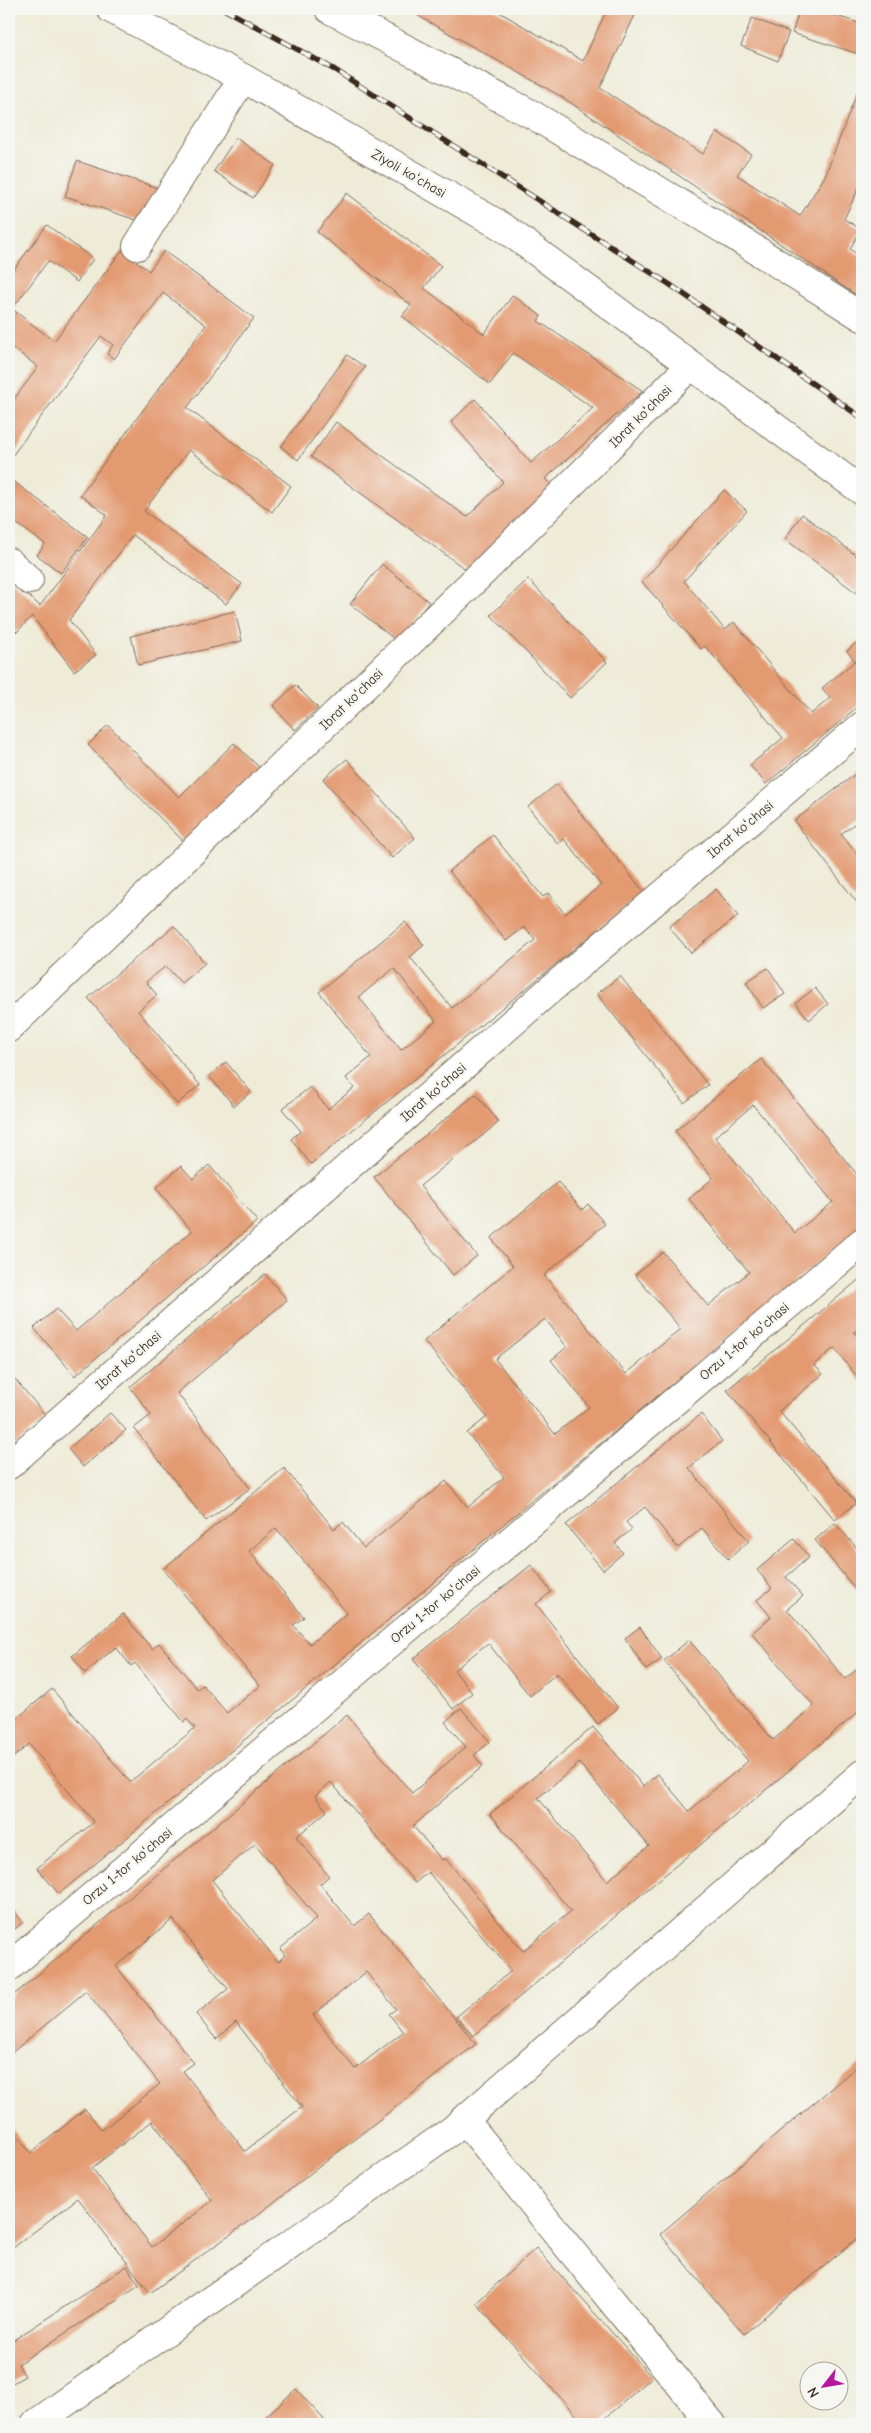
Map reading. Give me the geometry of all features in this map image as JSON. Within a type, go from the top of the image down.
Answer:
[{"type":"street","name":"Ziyoli koʻchasi","points":[[111,9],[243,78],[503,227],[862,491]]},
{"type":"street","points":[[329,9],[533,115],[731,234],[862,317]]},
{"type":"street","points":[[137,246],[243,78]]},
{"type":"street","name":"Ibrat koʻchasi","points":[[9,1028],[478,576],[690,366]]},
{"type":"street","points":[[9,562],[28,580]]},
{"type":"street","name":"Ibrat koʻchasi","points":[[9,1465],[545,994],[862,726]]},
{"type":"street","name":"Orzu 1-tor koʻchasi","points":[[9,1967],[862,1242]]},
{"type":"street","points":[[36,2424],[464,2119],[862,1774]]},
{"type":"street","points":[[464,2119],[712,2424]]},
{"type":"building","points":[[406,9],[494,9],[583,61],[607,9],[638,9],[600,88],[703,154],[717,132],[751,154],[737,175],[800,216],[825,176],[862,80],[862,181],[844,219],[861,229],[850,249],[862,258],[862,299],[562,97]]},
{"type":"building","points":[[800,9],[829,9],[827,13],[862,24],[862,55],[792,33]]},
{"type":"building","points":[[752,18],[789,32],[778,61],[741,46]]},
{"type":"building","points":[[236,138],[275,165],[253,198],[214,171]]},
{"type":"building","points":[[77,161],[164,190],[142,222],[65,196]]},
{"type":"building","points":[[347,193],[441,266],[424,288],[484,334],[513,295],[541,316],[538,321],[643,391],[545,479],[555,489],[468,571],[311,457],[336,422],[467,517],[503,482],[451,422],[475,399],[531,463],[593,408],[513,353],[490,384],[402,316],[411,305],[317,232]]},
{"type":"building","points":[[47,225],[93,259],[77,282],[48,261],[12,309],[54,341],[122,250],[149,271],[164,251],[254,318],[187,408],[291,486],[272,512],[189,450],[144,511],[242,584],[226,604],[133,535],[69,620],[96,655],[74,671],[32,616],[17,632],[9,625],[9,579],[40,606],[107,515],[80,495],[206,325],[163,293],[114,359],[107,354],[113,345],[101,336],[9,460],[9,406],[38,367],[9,345],[9,276]]},
{"type":"building","points":[[347,355],[365,367],[298,460],[281,447]]},
{"type":"building","points":[[13,481],[88,537],[61,573],[37,555],[45,544],[9,518],[9,488]]},
{"type":"building","points":[[724,490],[747,511],[684,581],[725,630],[734,622],[811,714],[830,698],[822,688],[855,661],[847,651],[862,638],[862,703],[766,784],[750,765],[783,738],[705,646],[701,649],[642,582]]},
{"type":"building","points":[[802,514],[862,560],[862,597],[785,539]]},
{"type":"building","points":[[382,564],[429,602],[398,642],[350,604]]},
{"type":"building","points":[[528,579],[607,662],[570,698],[491,615]]},
{"type":"building","points":[[235,611],[242,641],[138,665],[131,636]]},
{"type":"building","points":[[295,685],[318,708],[295,730],[273,706]]},
{"type":"building","points":[[108,725],[179,797],[234,743],[262,770],[187,845],[88,745]]},
{"type":"building","points":[[347,759],[415,838],[392,858],[323,779]]},
{"type":"building","points":[[862,769],[862,818],[841,834],[862,861],[862,909],[794,821]]},
{"type":"building","points":[[557,784],[644,892],[311,1164],[291,1139],[301,1131],[282,1109],[310,1087],[328,1109],[354,1088],[346,1078],[371,1057],[319,992],[405,922],[424,945],[410,957],[452,1008],[535,940],[524,927],[506,941],[449,871],[493,835],[543,897],[548,893],[565,914],[601,885],[564,839],[558,844],[528,807]],"holes":[[[394,968],[436,1021],[401,1050],[359,997]]]},
{"type":"building","points":[[716,889],[738,916],[691,953],[669,927]]},
{"type":"building","points":[[174,926],[205,963],[181,983],[166,966],[146,982],[157,995],[138,1011],[200,1085],[177,1104],[88,998]]},
{"type":"building","points":[[768,968],[785,994],[763,1008],[746,982]]},
{"type":"building","points":[[620,976],[708,1085],[684,1103],[597,994]]},
{"type":"building","points":[[815,988],[828,1004],[809,1020],[796,1003]]},
{"type":"building","points":[[761,1059],[861,1179],[862,1177],[862,1226],[59,1894],[37,1868],[94,1822],[29,1744],[9,1761],[9,1725],[52,1689],[130,1782],[195,1728],[187,1719],[184,1722],[135,1663],[131,1666],[116,1647],[85,1673],[72,1656],[123,1614],[152,1649],[159,1643],[197,1689],[203,1685],[227,1713],[260,1686],[163,1569],[284,1468],[334,1529],[343,1522],[364,1548],[446,1481],[468,1507],[504,1477],[467,1433],[487,1417],[424,1341],[513,1266],[491,1238],[558,1182],[582,1210],[588,1204],[605,1224],[544,1275],[626,1374],[681,1329],[635,1275],[663,1252],[708,1306],[749,1272],[689,1199],[713,1178],[675,1131]],"holes":[[[753,1105],[833,1202],[795,1233],[715,1137]],[[545,1319],[567,1347],[551,1360],[589,1407],[555,1434],[495,1359]],[[276,1528],[347,1613],[310,1644],[293,1625],[304,1617],[249,1551]]]},
{"type":"building","points":[[226,1062],[251,1092],[234,1106],[209,1076]]},
{"type":"building","points":[[476,1094],[499,1122],[420,1186],[477,1256],[453,1275],[374,1177]]},
{"type":"building","points":[[209,1165],[257,1221],[75,1376],[34,1328],[56,1309],[76,1331],[192,1231],[156,1188],[181,1166],[193,1179]]},
{"type":"building","points":[[265,1274],[287,1300],[177,1393],[250,1488],[206,1521],[134,1428],[151,1415],[130,1387]]},
{"type":"building","points":[[862,1277],[862,1325],[854,1332],[862,1343],[862,1383],[834,1348],[814,1365],[823,1374],[779,1411],[856,1503],[835,1520],[727,1390]]},
{"type":"building","points":[[9,1372],[47,1417],[9,1450]]},
{"type":"building","points":[[110,1413],[126,1430],[83,1467],[68,1449]]},
{"type":"building","points":[[701,1414],[722,1441],[689,1468],[749,1541],[728,1559],[702,1528],[678,1548],[645,1507],[626,1522],[632,1529],[615,1543],[623,1553],[603,1570],[566,1525]]},
{"type":"building","points":[[835,1523],[862,1554],[862,1597],[815,1540]]},
{"type":"building","points":[[794,1539],[809,1557],[786,1577],[803,1596],[787,1609],[845,1679],[862,1665],[862,1709],[473,2036],[456,2017],[511,1971],[428,1872],[415,1883],[331,1782],[315,1796],[327,1811],[296,1837],[329,1876],[320,1884],[354,1926],[369,1914],[476,2044],[260,2213],[150,2293],[78,2198],[9,2251],[9,2172],[11,2170],[9,2168],[9,2125],[31,2153],[85,2109],[102,2130],[160,2084],[86,1991],[9,2055],[9,1999],[347,1715],[412,1793],[466,1747],[445,1722],[461,1708],[490,1742],[474,1755],[483,1766],[413,1826],[442,1860],[445,1858],[523,1951],[571,1911],[490,1814],[593,1727],[643,1786],[658,1774],[689,1811],[748,1761],[664,1661],[689,1640],[773,1740],[814,1706],[752,1633],[771,1617],[757,1600],[772,1588],[757,1570]],"holes":[[[579,1763],[649,1846],[607,1881],[538,1798]],[[255,1844],[317,1918],[280,1949],[285,1955],[278,1962],[212,1880]],[[173,1919],[228,1989],[196,2014],[216,2039],[236,2022],[302,2107],[245,2151],[183,2071],[194,2063],[116,1966]],[[366,1972],[396,2009],[389,2014],[403,2032],[355,2069],[313,2015]],[[152,2121],[212,2201],[152,2247],[92,2168]]]},
{"type":"building","points":[[531,1565],[551,1592],[536,1604],[618,1708],[598,1724],[557,1673],[530,1696],[488,1643],[454,1670],[472,1693],[453,1709],[413,1659]]},
{"type":"building","points":[[640,1627],[662,1659],[646,1670],[625,1638]]},
{"type":"building","points":[[9,1905],[23,1922],[9,1934]]},
{"type":"building","points":[[862,2062],[862,2234],[744,2334],[660,2234]]},
{"type":"building","points":[[536,2248],[652,2377],[599,2424],[584,2424],[476,2303]]},
{"type":"building","points":[[127,2266],[139,2285],[18,2364],[25,2376],[9,2385],[9,2343]]},
{"type":"building","points":[[296,2389],[328,2424],[258,2424],[263,2419]]},
{"type":"railway","points":[[224,9],[335,70],[669,284],[862,418]]}]
